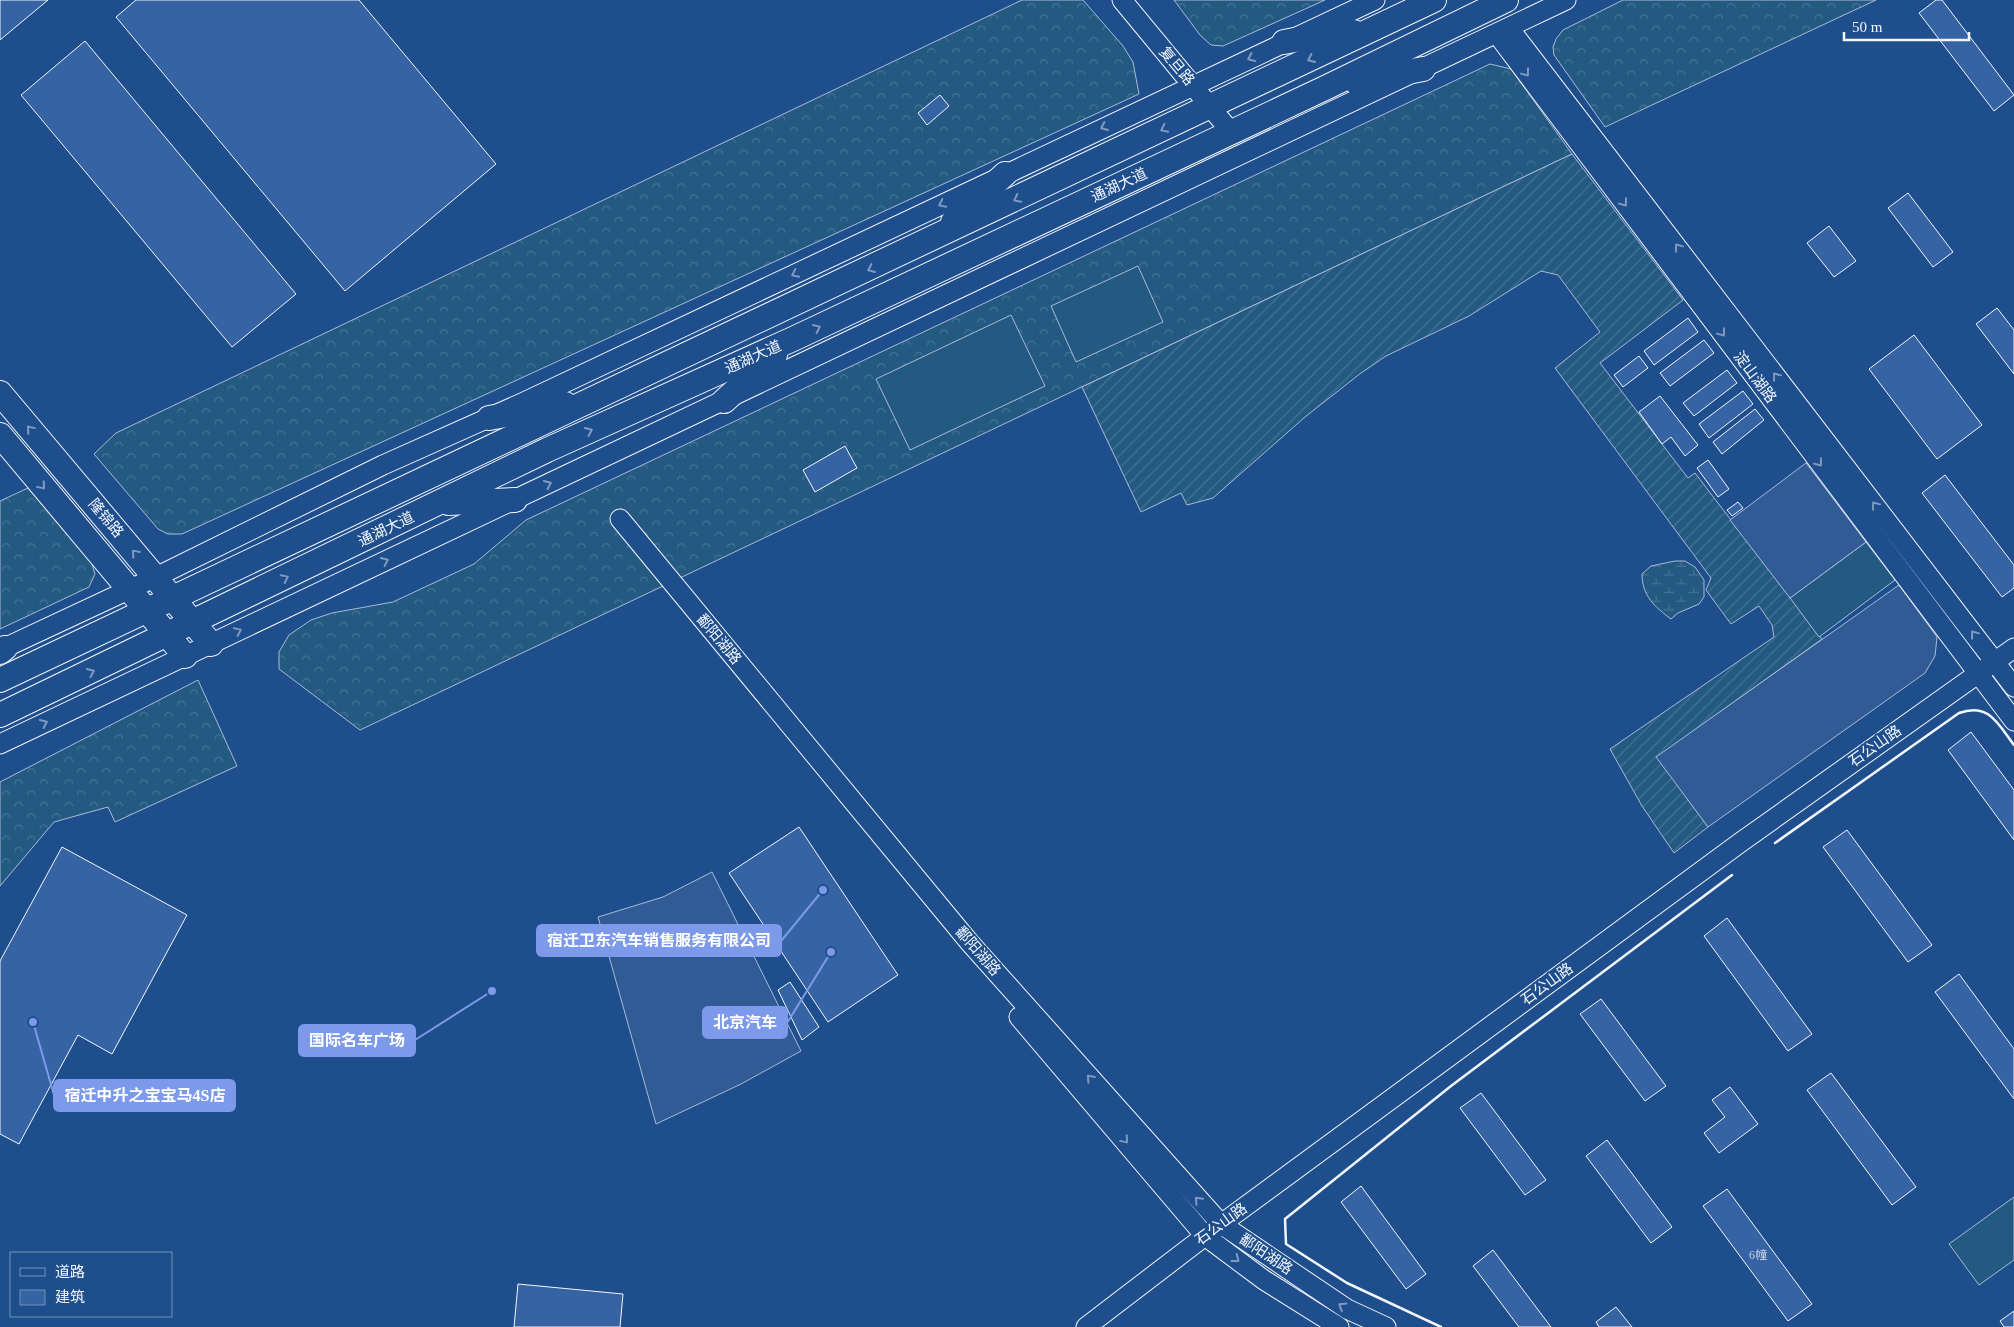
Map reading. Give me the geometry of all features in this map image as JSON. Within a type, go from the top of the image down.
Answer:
[{"type":"main road","name":"通湖大道","points":[[0,680],[1434,0]]},
{"type":"main road","name":"通湖大道","points":[[0,715],[559,445],[793,339],[1325,88],[1506,0]]},
{"type":"main road","points":[[1284,42],[1326,34],[1370,30]]},
{"type":"main road","points":[[1325,88],[1422,69]]},
{"type":"main road","points":[[935,238],[1005,174]]},
{"type":"main road","points":[[724,401],[793,339]]},
{"type":"main road","name":"隆锦路","points":[[0,393],[211,644]]},
{"type":"main road","points":[[489,418],[596,399]]},
{"type":"main road","name":"隆锦路","points":[[0,435],[185,656]]},
{"type":"main road","points":[[437,504],[515,500]]},
{"type":"street","name":"复旦路","points":[[1122,0],[1231,132]]},
{"type":"street","points":[[2,650],[156,577],[383,465],[489,418],[1375,0]]},
{"type":"street","points":[[0,744],[1566,0]]},
{"type":"street","name":"淀山湖路","points":[[1503,31],[2014,687]]},
{"type":"street","name":"淀山湖路","points":[[1503,31],[2014,720]]},
{"type":"street","name":"鄱阳湖路","points":[[1339,1327],[1264,1280],[1205,1236],[962,950],[615,523],[970,943],[1221,1224],[1347,1309],[1386,1327]]},
{"type":"street","name":"石公山路","points":[[1086,1327],[1221,1224],[1741,842],[2014,648]]},
{"type":"green space","points":[[1022,0],[1083,0],[1123,46],[1133,62],[1139,94],[182,534],[168,534],[158,529],[94,454],[116,433]]},
{"type":"green space","points":[[1174,0],[1325,0],[1223,46],[1211,45],[1200,35]]},
{"type":"green space","points":[[1623,0],[1876,0],[1605,127],[1554,55],[1553,47],[1563,30]]},
{"type":"green space","points":[[1490,64],[1511,69],[1572,154],[360,730],[279,669],[279,652],[289,635],[311,620],[332,613],[393,602],[474,564],[526,520]]},
{"type":"green space","points":[[1572,154],[1683,300],[1600,363],[1688,478],[1695,473],[1822,639],[1657,757],[1708,827],[1674,853],[1642,806],[1610,749],[1774,637],[1772,625],[1759,606],[1731,624],[1706,590],[1711,578],[1555,368],[1600,332],[1558,275],[1541,271],[1469,316],[1386,356],[1305,417],[1213,498],[1187,505],[1181,493],[1141,512],[1082,387]]},
{"type":"green space","points":[[1138,266],[1163,322],[1076,362],[1051,306]]},
{"type":"green space","points":[[1011,315],[1045,386],[910,450],[876,379]]},
{"type":"green space","points":[[28,488],[91,561],[95,574],[89,587],[0,629],[0,501]]},
{"type":"green space","points":[[1866,542],[1895,580],[1819,637],[1790,598]]},
{"type":"green space","points":[[1685,561],[1695,567],[1704,580],[1704,597],[1699,604],[1678,613],[1671,619],[1650,600],[1644,589],[1642,574],[1651,566]]},
{"type":"green space","points":[[198,680],[237,766],[115,822],[108,807],[54,822],[0,886],[0,782]]},
{"type":"green space","points":[[2014,1197],[2014,1260],[1979,1285],[1949,1244]]},
{"type":"shaded area","points":[[1806,463],[1866,542],[1790,598],[1730,520]]},
{"type":"shaded area","points":[[1899,585],[1937,637],[1935,656],[1925,673],[1708,827],[1656,757]]},
{"type":"shaded area","points":[[712,872],[801,1051],[741,1084],[656,1124],[598,917],[663,897]]},
{"type":"building","points":[[0,0],[48,0],[0,40]]},
{"type":"building","points":[[136,0],[359,0],[496,164],[345,291],[116,17]]},
{"type":"building","points":[[1936,0],[1942,0],[2014,95],[1994,111],[1919,13]]},
{"type":"building","points":[[85,41],[296,294],[232,347],[21,95]]},
{"type":"building","points":[[940,95],[949,106],[927,125],[918,113]]},
{"type":"building","points":[[1908,193],[1953,252],[1933,267],[1888,208]]},
{"type":"building","points":[[1829,226],[1856,261],[1834,277],[1807,243]]},
{"type":"building","points":[[1997,308],[2014,330],[2014,374],[1976,324]]},
{"type":"building","points":[[1688,318],[1698,332],[1654,365],[1644,351]]},
{"type":"building","points":[[1914,335],[1982,425],[1937,459],[1869,369]]},
{"type":"building","points":[[1704,340],[1714,353],[1670,386],[1660,373]]},
{"type":"building","points":[[1639,356],[1648,368],[1623,387],[1614,375]]},
{"type":"building","points":[[1727,370],[1737,383],[1694,416],[1683,403]]},
{"type":"building","points":[[1743,391],[1753,404],[1709,438],[1699,424]]},
{"type":"building","points":[[1660,396],[1698,445],[1685,456],[1671,437],[1662,444],[1639,412]]},
{"type":"building","points":[[1755,409],[1764,420],[1722,454],[1713,442]]},
{"type":"building","points":[[845,446],[857,468],[815,492],[803,470]]},
{"type":"building","points":[[1708,460],[1729,489],[1718,497],[1697,468]]},
{"type":"building","points":[[1945,475],[2014,565],[2014,588],[2002,597],[1922,493]]},
{"type":"building","points":[[1738,502],[1743,508],[1732,516],[1727,510]]},
{"type":"building","points":[[1971,732],[2014,790],[2014,840],[1948,750]]},
{"type":"building","points":[[799,827],[898,975],[828,1022],[729,873]]},
{"type":"building","points":[[1847,830],[1932,945],[1908,962],[1823,847]]},
{"type":"building","points":[[62,847],[187,915],[112,1054],[78,1035],[19,1144],[0,1134],[0,961]]},
{"type":"building","points":[[1727,918],[1812,1034],[1788,1051],[1704,936]]},
{"type":"building","points":[[1959,974],[2014,1049],[2014,1099],[1935,992]]},
{"type":"building","points":[[790,982],[819,1027],[802,1040],[778,990]]},
{"type":"building","points":[[1601,999],[1666,1086],[1645,1101],[1580,1014]]},
{"type":"building","points":[[1831,1073],[1916,1187],[1892,1205],[1807,1090]]},
{"type":"building","points":[[1730,1087],[1758,1124],[1719,1153],[1704,1133],[1725,1117],[1712,1100]]},
{"type":"building","points":[[1481,1093],[1546,1180],[1525,1195],[1460,1108]]},
{"type":"building","points":[[1607,1140],[1672,1227],[1651,1243],[1586,1156]]},
{"type":"building","points":[[1361,1186],[1426,1274],[1406,1289],[1341,1202]]},
{"type":"building","points":[[1727,1189],[1812,1304],[1788,1321],[1703,1206]]},
{"type":"building","points":[[1493,1250],[1551,1327],[1519,1327],[1473,1266]]},
{"type":"building","points":[[518,1284],[623,1294],[620,1327],[514,1327]]},
{"type":"building","points":[[1616,1307],[1632,1327],[1599,1327],[1596,1322]]},
{"type":"building","points":[[2014,1311],[2014,1327],[2004,1327],[2000,1321]]},
{"type":"wall","points":[[1775,843],[1959,713],[1978,710],[1992,717],[2014,745]]},
{"type":"wall","points":[[1441,1327],[1347,1283],[1286,1244],[1285,1219],[1451,1086],[1732,875]]},
{"type":"place","name":"宿迁卫东汽车销售服务有限公司","points":[[823,890]]},
{"type":"place","name":"北京汽车","points":[[831,952]]},
{"type":"place","name":"国际名车广场","points":[[492,991]]},
{"type":"place","name":"宿迁中升之宝宝马4S店","points":[[33,1022]]}]
